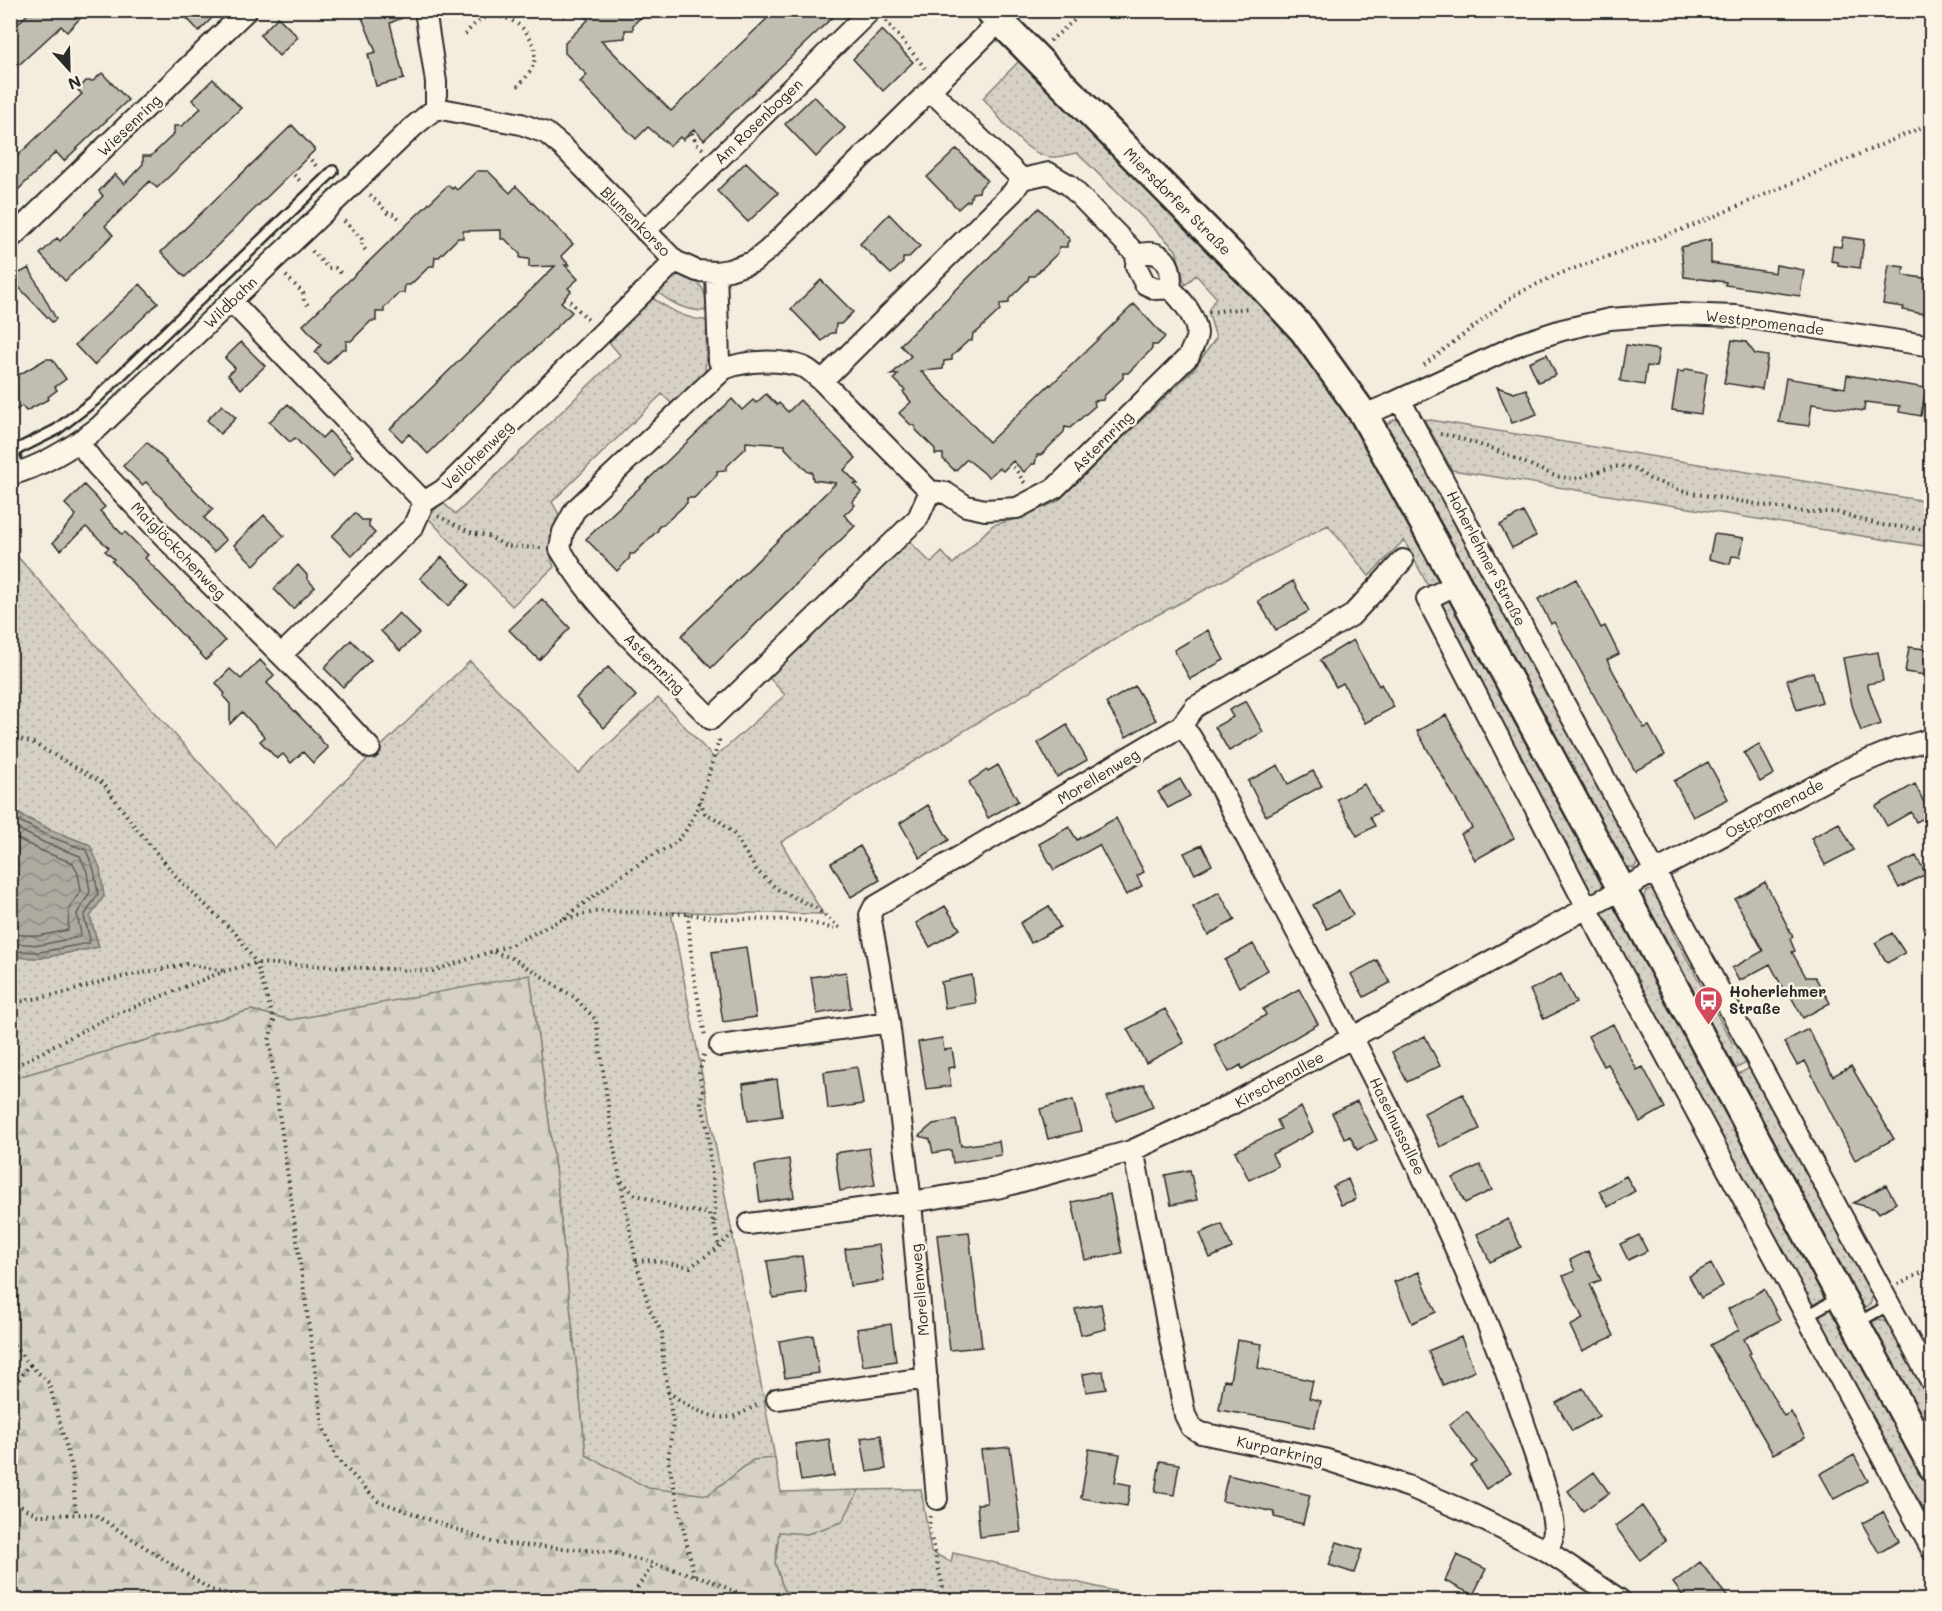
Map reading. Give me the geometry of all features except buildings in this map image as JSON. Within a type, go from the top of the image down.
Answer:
[{"type":"street","name":"Wiesenring","points":[[10,239],[247,10]]},
{"type":"street","points":[[425,10],[436,82],[436,108]]},
{"type":"street","name":"Am Rosenbogen","points":[[645,231],[878,15]]},
{"type":"street","name":"Blumenkorso","points":[[436,108],[521,124],[546,133],[564,148],[675,261],[697,271],[729,270],[753,262],[768,250],[995,16]]},
{"type":"street","name":"Miersdorfer Straße","points":[[995,16],[1303,330],[1359,407]]},
{"type":"street","points":[[930,82],[1022,179]]},
{"type":"street","name":"Wildbahn","points":[[15,473],[50,459],[79,443],[99,427],[306,228],[436,108]]},
{"type":"street","points":[[822,381],[1013,192],[1022,179],[1049,173],[1069,184],[1137,255],[1148,252],[1159,254],[1168,263],[1172,278],[1170,288],[1191,313]]},
{"type":"street","name":"Veilchenweg","points":[[424,502],[443,490],[675,261]]},
{"type":"street","points":[[560,549],[563,532],[575,510],[724,369],[719,361],[716,272]]},
{"type":"street","points":[[231,302],[424,502],[413,527],[281,655]]},
{"type":"street","name":"Asternring","points":[[724,369],[738,364],[777,363],[805,367],[822,381],[930,491],[946,493],[966,506],[985,510],[1017,508],[1055,488],[1189,356],[1197,335],[1191,313]]},
{"type":"street","name":"Westpromenade","points":[[1359,407],[1400,400],[1522,343],[1562,330],[1647,315],[1736,316],[1932,346]]},
{"type":"street","name":"Hoherlehmer Straße","points":[[1400,400],[1932,1383]]},
{"type":"street","points":[[1359,407],[1457,584],[1932,1466]]},
{"type":"street","name":"Maiglöckchenweg","points":[[79,443],[96,465],[191,565],[370,748]]},
{"type":"street","points":[[711,719],[918,518],[930,491]]},
{"type":"street","name":"Asternring","points":[[560,549],[573,573],[617,625],[711,719]]},
{"type":"street","name":"Morellenweg","points":[[936,1499],[911,1202],[889,1022],[870,915],[874,907],[1181,726],[1195,707],[1351,616],[1403,560]]},
{"type":"street","points":[[1457,584],[1427,599],[1587,908],[1932,1550]]},
{"type":"street","name":"Haselnussallee","points":[[1181,726],[1190,736],[1212,772],[1354,1037],[1471,1281],[1510,1380],[1534,1452],[1554,1532],[1547,1551]]},
{"type":"street","name":"Ostpromenade","points":[[1621,890],[1861,762],[1894,749],[1932,739]]},
{"type":"street","name":"Kirschenallee","points":[[911,1202],[997,1188],[1131,1151],[1230,1105],[1621,890]]},
{"type":"street","points":[[710,1043],[889,1022]]},
{"type":"street","name":"Kurparkring","points":[[1131,1151],[1136,1164],[1185,1415],[1191,1427],[1200,1433],[1311,1456],[1369,1472],[1410,1487],[1547,1551],[1620,1600]]},
{"type":"street","points":[[748,1224],[911,1202]]},
{"type":"street","points":[[777,1399],[927,1378]]},
{"type":"lane","points":[[15,473],[14,454],[18,449],[56,430],[111,386],[333,171]]},
{"type":"lane","points":[[291,212],[306,228]]},
{"type":"lane","points":[[196,303],[212,319]]},
{"type":"lane","points":[[111,386],[126,401]]},
{"type":"lane","points":[[1805,1317],[1840,1297]]},
{"type":"lane","points":[[1855,1324],[1886,1299]]},
{"type":"path","points":[[487,10],[489,18]]},
{"type":"path","points":[[560,10],[565,15]]},
{"type":"path","points":[[1033,55],[1086,10]]},
{"type":"path","points":[[878,15],[930,82]]},
{"type":"path","points":[[465,34],[479,21],[504,17],[517,22],[526,31],[531,41],[534,57],[529,74],[517,87]]},
{"type":"path","points":[[534,57],[542,58]]},
{"type":"path","points":[[1420,368],[1516,294],[1559,274],[1694,225],[1932,123]]},
{"type":"path","points":[[370,195],[388,213],[394,214],[402,221]]},
{"type":"path","points":[[344,221],[362,239],[362,246],[368,253]]},
{"type":"path","points":[[312,251],[328,268],[335,268],[342,274]]},
{"type":"path","points":[[286,276],[303,293],[304,301],[310,307]]},
{"type":"path","points":[[570,301],[601,334]]},
{"type":"path","points":[[1191,313],[1250,308]]},
{"type":"path","points":[[1422,440],[1438,434],[1452,436],[1494,448],[1555,476],[1575,479],[1613,466],[1622,466],[1635,469],[1650,479],[1686,492],[1804,512],[1836,512],[1881,525],[1932,530]]},
{"type":"path","points":[[424,502],[441,519],[472,533],[488,536],[506,546],[560,549]]},
{"type":"path","points":[[10,1066],[19,1064],[111,1016],[225,971],[256,963],[433,971],[511,945],[560,920],[646,859],[666,849],[679,839],[699,800],[719,741],[711,719]]},
{"type":"path","points":[[10,736],[33,743],[103,783],[132,823],[179,880],[238,936],[256,963],[274,1020],[269,1041],[323,1427],[337,1460],[378,1501],[494,1543],[610,1552],[694,1575],[754,1600]]},
{"type":"path","points":[[699,800],[705,813],[718,820],[733,833],[757,871],[777,889],[816,908],[841,929]]},
{"type":"path","points":[[560,920],[598,911],[688,914],[725,919],[801,920],[834,929]]},
{"type":"path","points":[[688,914],[692,966],[710,1043],[699,1074],[703,1088],[701,1103],[708,1130],[708,1149],[715,1201],[714,1223],[719,1247]]},
{"type":"path","points":[[493,952],[514,959],[574,997],[596,1020],[614,1148],[636,1261],[650,1310],[662,1333],[663,1360],[673,1423],[668,1460],[694,1575]]},
{"type":"path","points":[[10,999],[23,1001],[54,995],[107,980],[187,964],[225,971]]},
{"type":"path","points":[[621,1180],[634,1194],[682,1210],[708,1213],[714,1223]]},
{"type":"path","points":[[636,1261],[650,1260],[690,1268],[719,1247],[741,1225],[748,1224]]},
{"type":"path","points":[[1886,1299],[1932,1266]]},
{"type":"path","points":[[10,1341],[49,1383],[72,1468],[76,1515]]},
{"type":"path","points":[[10,1391],[30,1365]]},
{"type":"path","points":[[668,1392],[689,1406],[716,1416],[738,1415],[762,1402],[777,1399]]},
{"type":"path","points":[[936,1499],[931,1508],[929,1529],[946,1600]]},
{"type":"path","points":[[10,1501],[38,1515],[94,1515],[211,1590],[254,1600]]},
{"type":"path","points":[[636,1600],[638,1587],[654,1563]]},
{"type":"green space","points":[[1019,61],[1255,295],[1295,338],[1362,434],[1931,1489],[1931,1533],[1810,1301],[1567,852],[1404,540],[1369,576],[1328,525],[1140,624],[781,842],[823,914],[671,912],[775,1458],[753,1460],[708,1495],[648,1489],[586,1455],[556,1176],[530,976],[291,1020],[251,1010],[11,1079],[11,957],[41,958],[99,947],[90,917],[90,845],[51,830],[11,810],[10,548],[275,848],[470,661],[578,773],[658,698],[714,758],[785,695],[764,672],[904,536],[931,563],[942,552],[953,564],[993,525],[1020,518],[1058,501],[1194,369],[1216,338],[1208,311],[1216,297],[1196,275],[1185,285],[1176,250],[1077,153],[1054,157],[1033,151],[1014,135],[983,98]]},
{"type":"green space","points":[[680,274],[698,283],[704,291],[707,311],[692,310],[678,305],[654,289],[667,276]]},
{"type":"green space","points":[[652,298],[685,316],[707,320],[705,376],[674,406],[662,394],[552,502],[560,516],[550,541],[550,553],[554,567],[512,606],[428,518],[442,502],[456,514],[620,355],[609,342]]},
{"type":"green space","points":[[1395,419],[1403,422],[1639,860],[1634,868],[1623,866],[1386,430],[1387,424]]},
{"type":"green space","points":[[1424,419],[1931,502],[1931,547],[1452,470]]},
{"type":"green space","points":[[1647,891],[1657,891],[1675,923],[1672,931],[1733,1044],[1742,1045],[1750,1061],[1735,1069],[1641,903]]},
{"type":"green space","points":[[530,975],[556,1176],[586,1455],[648,1488],[708,1495],[753,1460],[775,1458],[781,1492],[859,1490],[842,1522],[807,1534],[779,1532],[775,1563],[784,1590],[799,1600],[11,1600],[11,1079],[251,1010],[291,1020]]},
{"type":"green space","points":[[1753,1066],[1872,1293],[1871,1303],[1867,1307],[1862,1308],[1733,1077]]},
{"type":"green space","points":[[1879,1319],[1895,1329],[1931,1396],[1931,1445],[1870,1327],[1873,1321]]},
{"type":"green space","points":[[921,1489],[931,1552],[951,1562],[953,1553],[1152,1600],[799,1600],[783,1590],[775,1563],[779,1531],[807,1534],[842,1522],[859,1490]]},
{"type":"water","points":[[10,810],[51,830],[90,845],[100,868],[104,896],[90,917],[99,947],[41,958],[11,957]]},
{"type":"place","name":"Hoherlehmer Straße","points":[[1708,1026]]}]
